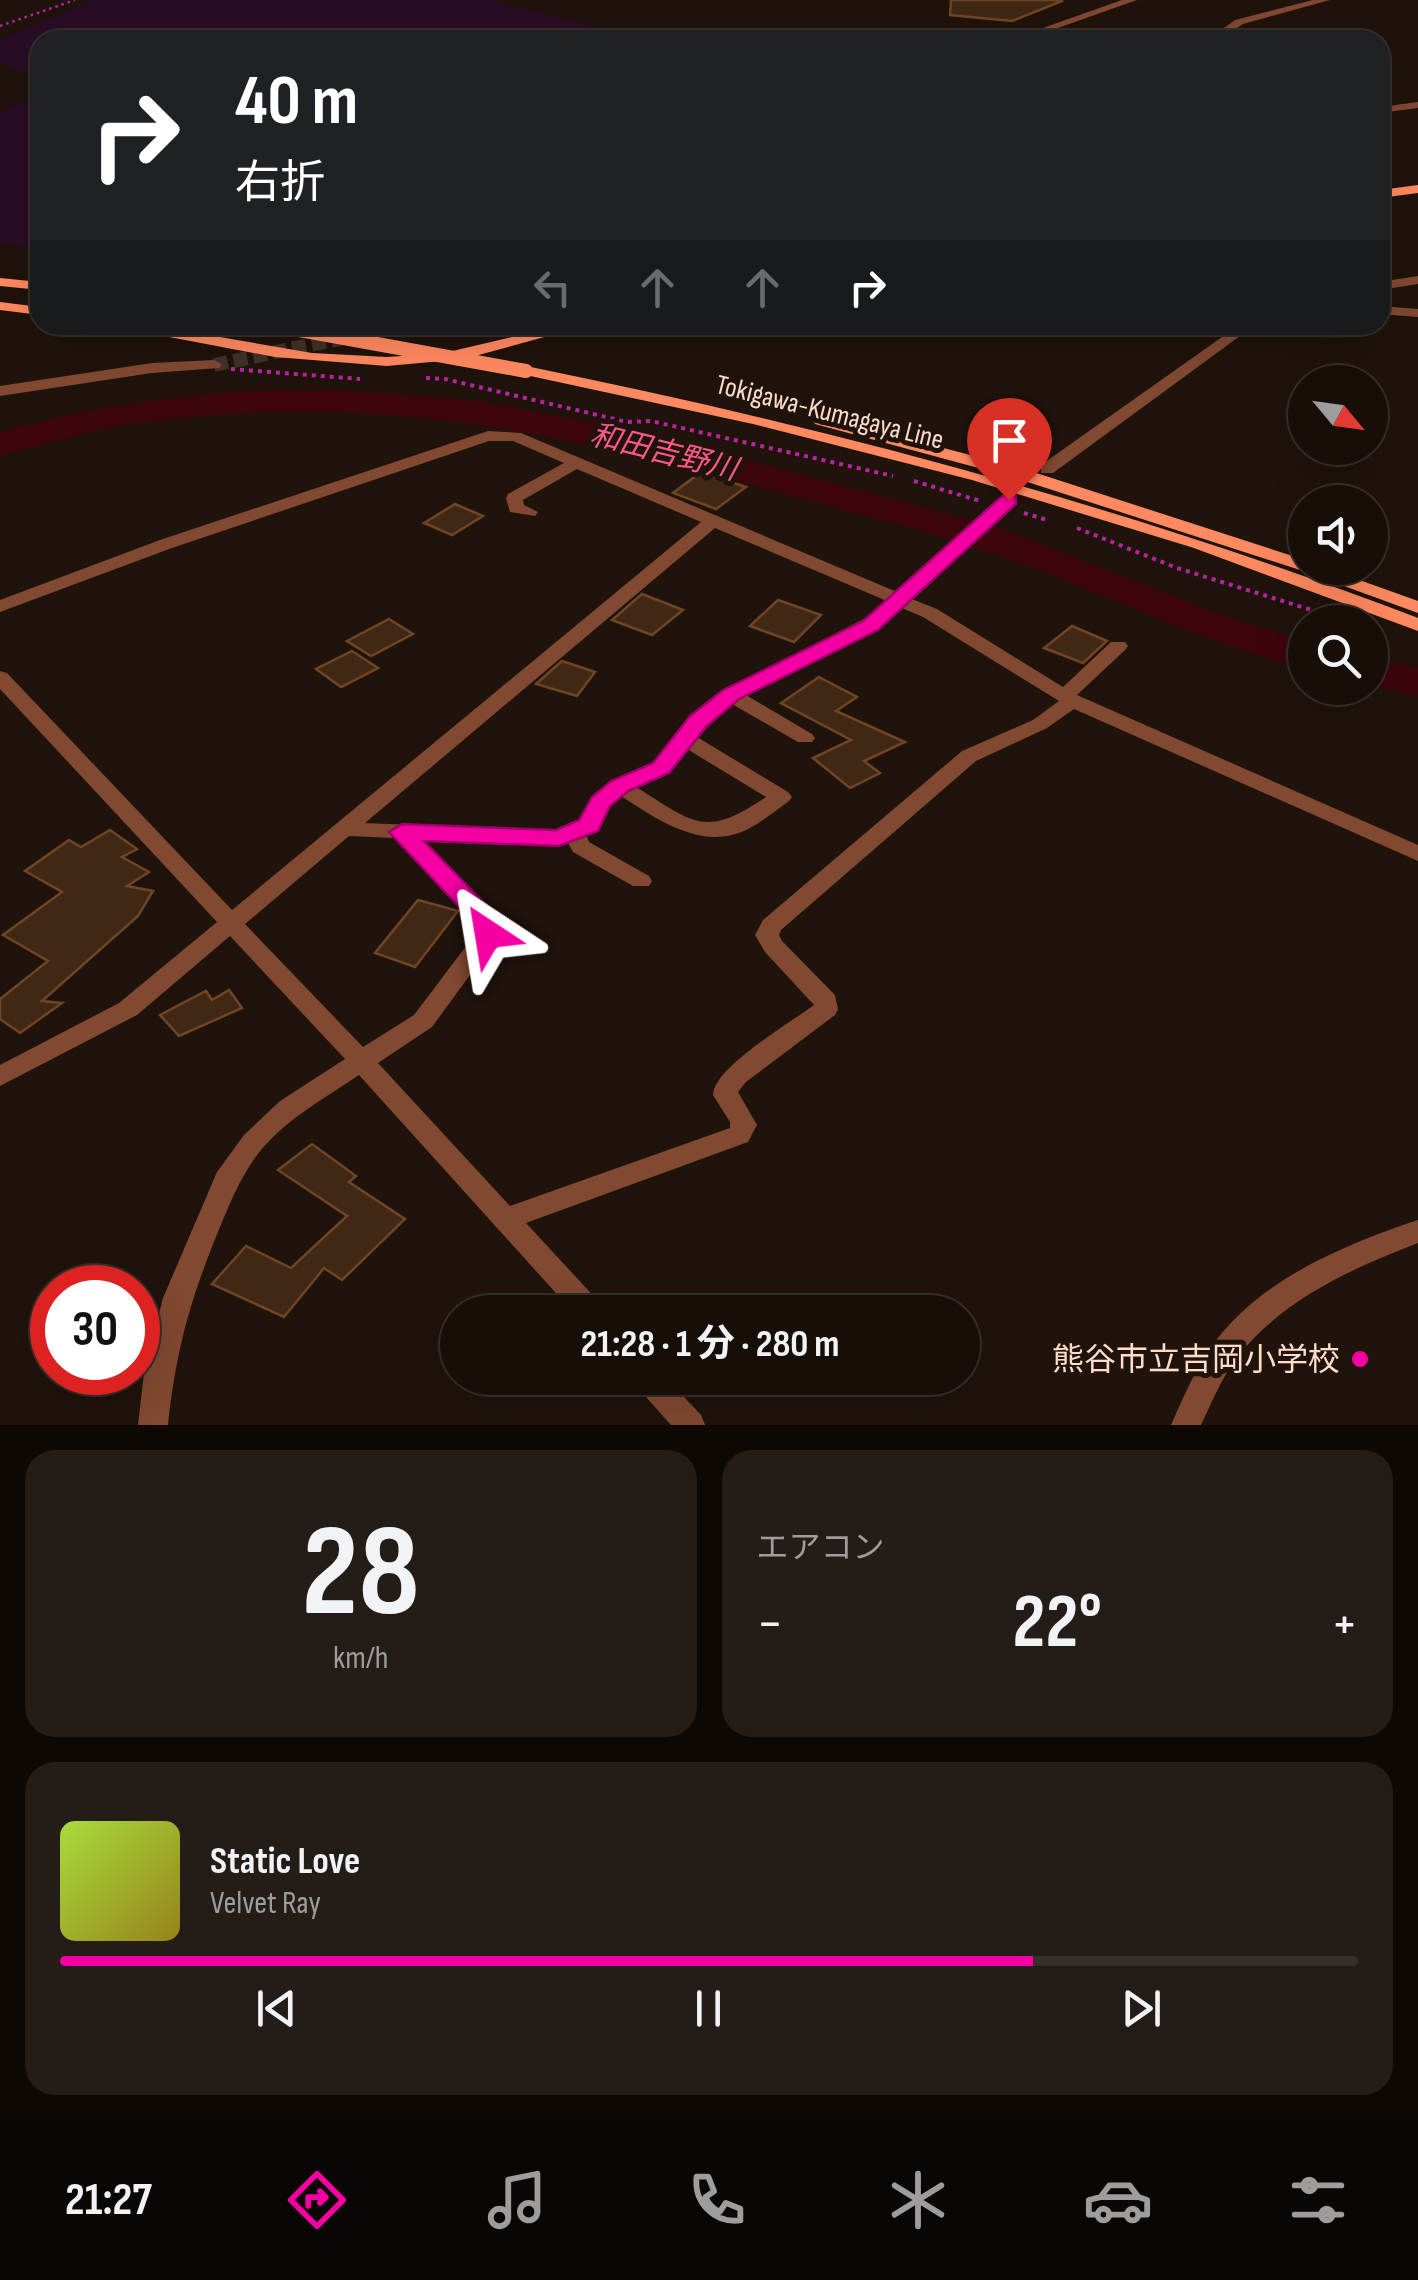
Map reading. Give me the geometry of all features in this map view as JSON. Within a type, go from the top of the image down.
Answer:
[{"type":"main road","points":[[1390,193],[1418,189]]},
{"type":"main road","points":[[0,274],[30,275]]},
{"type":"main road","points":[[0,282],[30,285]]},
{"type":"main road","points":[[0,294],[30,297]]},
{"type":"main road","points":[[0,306],[30,310]]},
{"type":"main road","points":[[182,335],[296,356],[388,361],[441,358],[539,335]]},
{"type":"main road","name":"Tokigawa-Kumagaya Line","points":[[334,335],[752,404],[936,450],[1172,520],[1288,560]]},
{"type":"main road","name":"Tokigawa-Kumagaya Line","points":[[388,335],[740,416],[1004,484],[1273,570],[1418,625]]},
{"type":"main road","name":"Tokigawa-Kumagaya Line","points":[[1357,585],[1418,607]]},
{"type":"street","points":[[1044,30],[1132,0]]},
{"type":"street","points":[[1227,30],[1239,22],[1325,0]]},
{"type":"street","points":[[1390,109],[1418,105]]},
{"type":"street","points":[[1390,284],[1418,280]]},
{"type":"street","points":[[1390,311],[1418,313]]},
{"type":"street","points":[[1047,469],[1234,335]]},
{"type":"street","points":[[0,391],[152,368],[214,364]]},
{"type":"street","points":[[0,606],[267,509],[488,436],[516,436],[930,613],[1069,698],[1418,854]]},
{"type":"street","points":[[529,512],[516,508],[514,498],[576,462]]},
{"type":"street","points":[[340,829],[559,838],[574,834],[589,826],[600,802],[620,786],[661,768],[698,721],[731,694],[870,626],[1003,508]]},
{"type":"street","points":[[0,1076],[128,1009],[714,520]]},
{"type":"street","points":[[507,1219],[739,1135],[744,1125],[742,1116],[726,1100],[724,1090],[737,1075],[826,1010],[826,1001],[773,946],[767,936],[772,926],[969,756],[1040,724],[1118,646]]},
{"type":"street","points":[[0,677],[575,1295]]},
{"type":"street","points":[[731,694],[805,738]]},
{"type":"street","points":[[620,786],[686,825],[712,831],[735,827],[781,797],[685,739]]},
{"type":"street","points":[[153,1425],[160,1372],[178,1298],[226,1180],[253,1142],[289,1108],[423,1021],[488,934],[488,922],[402,832]]},
{"type":"street","points":[[574,834],[580,847],[640,881]]},
{"type":"street","points":[[1186,1425],[1221,1356],[1256,1316],[1342,1263],[1418,1230]]},
{"type":"street","points":[[663,1395],[690,1425]]},
{"type":"path","points":[[0,26],[75,0]]},
{"type":"path","points":[[214,364],[295,376],[362,379]]},
{"type":"path","points":[[426,378],[445,379],[628,422],[670,425],[906,479],[1059,523]]},
{"type":"path","points":[[1076,528],[1111,544],[1288,605]]},
{"type":"shaded area","points":[[93,0],[490,0],[609,30],[30,30],[30,77],[0,63],[0,39]]},
{"type":"shaded area","points":[[30,98],[30,249],[0,243],[0,112]]},
{"type":"building","points":[[951,0],[1062,1],[1012,21],[950,15]]},
{"type":"building","points":[[701,472],[746,487],[716,509],[673,493]]},
{"type":"building","points":[[455,504],[483,516],[452,535],[424,523]]},
{"type":"building","points":[[642,594],[683,610],[652,635],[612,620]]},
{"type":"building","points":[[778,600],[821,615],[794,642],[750,626]]},
{"type":"building","points":[[389,619],[413,634],[371,656],[347,641]]},
{"type":"building","points":[[1072,626],[1107,641],[1083,663],[1044,648]]},
{"type":"building","points":[[352,651],[378,668],[341,687],[316,669]]},
{"type":"building","points":[[562,661],[595,672],[577,696],[536,684]]},
{"type":"building","points":[[819,677],[857,697],[836,711],[905,742],[864,761],[880,773],[850,788],[813,758],[851,740],[781,703]]},
{"type":"building","points":[[110,830],[137,849],[122,857],[149,872],[127,886],[153,891],[138,916],[42,1001],[62,1003],[20,1033],[0,1019],[0,999],[48,961],[3,935],[62,892],[25,871],[69,840],[81,847]]},
{"type":"building","points":[[418,900],[458,911],[415,967],[375,953]]},
{"type":"building","points":[[229,990],[242,1008],[179,1036],[160,1015],[206,991],[212,1000]]},
{"type":"building","points":[[312,1144],[356,1176],[349,1182],[405,1219],[342,1280],[324,1268],[284,1317],[212,1284],[246,1246],[291,1268],[347,1216],[278,1170]]},
{"type":"waterway","name":"和田吉野川","points":[[0,444],[129,413],[268,401],[407,404],[539,421],[668,450],[982,536],[1204,623],[1288,651]]},
{"type":"waterway","name":"和田吉野川","points":[[1388,675],[1418,682]]},
{"type":"tunnel","points":[[214,365],[358,335]]},
{"type":"place","name":"熊谷市立吉岡小学校","points":[[1360,1359]]},
{"type":"route","points":[[488,934],[488,922],[402,832],[559,838],[589,826],[600,802],[620,786],[661,768],[698,721],[731,694],[870,626],[1009,500]]}]
